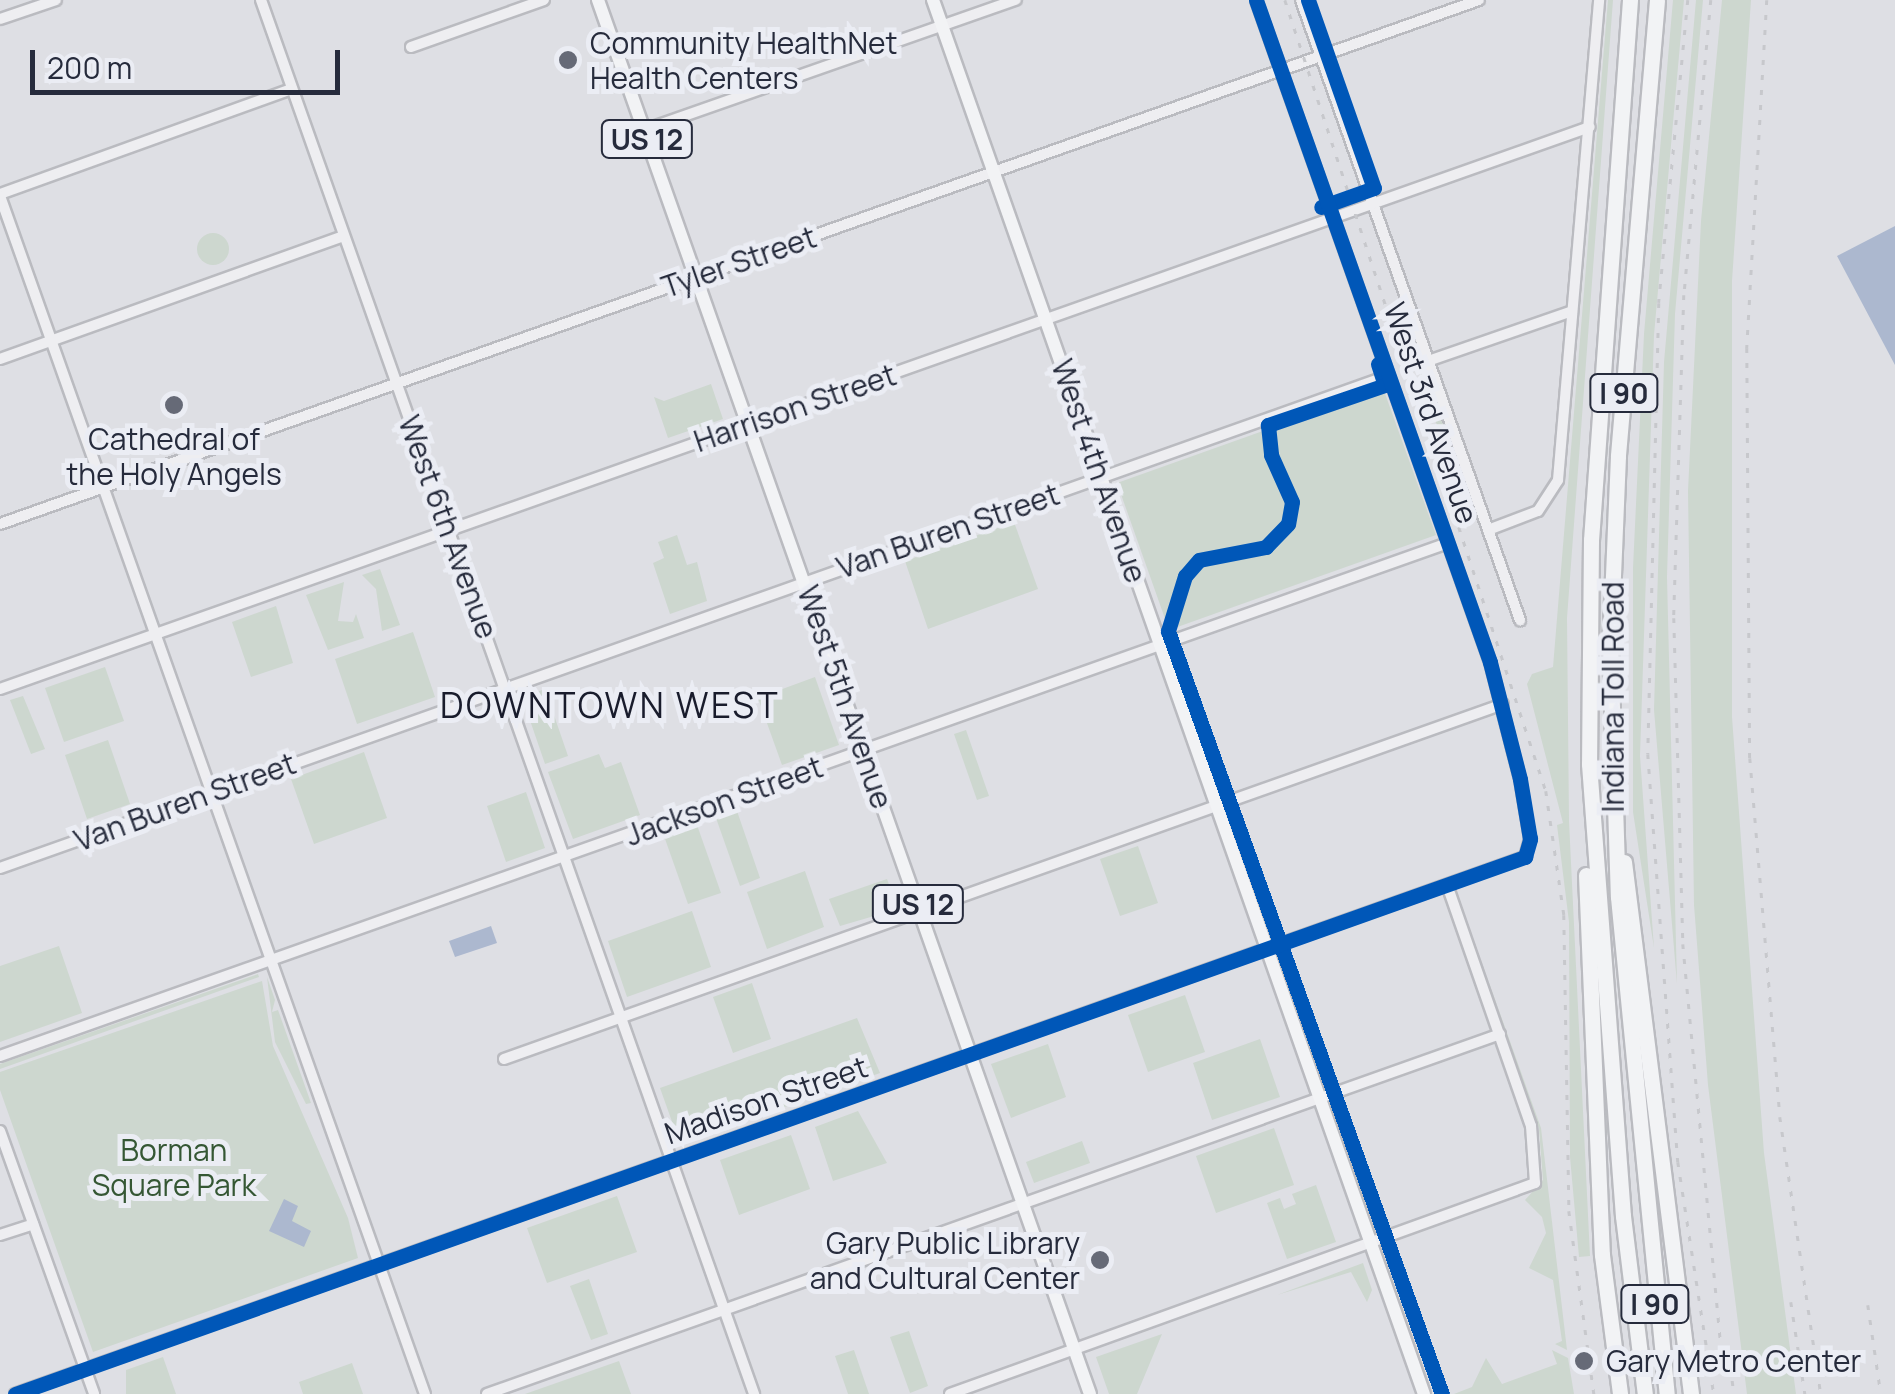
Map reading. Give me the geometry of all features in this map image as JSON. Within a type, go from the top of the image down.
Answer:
[{"type":"highway","name":"Indiana Toll Road","points":[[1630,0],[1591,540],[1589,764],[1622,1216],[1645,1394]]},
{"type":"highway","name":"Indiana Toll Road","points":[[1657,0],[1613,542],[1612,786],[1646,1213],[1668,1394]]},
{"type":"highway","points":[[1589,764],[1585,908],[1602,1255],[1620,1394]]},
{"type":"highway","points":[[1612,786],[1653,1057],[1691,1394]]},
{"type":"main road","name":"West 5th Avenue","points":[[598,0],[1090,1394]]},
{"type":"main road","name":"West 4th Avenue","points":[[933,0],[1424,1394]]},
{"type":"street","points":[[0,20],[56,0]]},
{"type":"street","name":"West 6th Avenue","points":[[261,0],[754,1394]]},
{"type":"street","points":[[412,46],[544,0]]},
{"type":"street","points":[[644,130],[1016,0]]},
{"type":"street","name":"West 3rd Avenue","points":[[1256,0],[1503,704],[1528,849]]},
{"type":"street","points":[[1301,0],[1520,620]]},
{"type":"street","name":"Tyler Street","points":[[0,524],[1479,0]]},
{"type":"street","points":[[1488,530],[1544,506],[1558,480],[1599,0]]},
{"type":"street","points":[[292,89],[0,195],[425,1394]]},
{"type":"street","name":"Harrison Street","points":[[0,689],[1590,127]]},
{"type":"street","points":[[0,359],[344,236]]},
{"type":"street","points":[[1428,362],[1572,311]]},
{"type":"street","name":"Van Buren Street","points":[[0,868],[1388,376]]},
{"type":"street","name":"Jackson Street","points":[[0,1056],[1448,544]]},
{"type":"street","points":[[504,1059],[1503,704]]},
{"type":"street","name":"Madison Street","points":[[16,1394],[1448,888],[1513,864],[1528,849]]},
{"type":"street","points":[[950,1394],[1530,1186],[1538,1175],[1532,1126],[1448,888]]},
{"type":"street","points":[[487,1394],[1500,1034]]},
{"type":"street","points":[[0,1131],[94,1394]]},
{"type":"street","points":[[0,1235],[33,1224]]},
{"type":"green space","points":[[1608,0],[1613,0],[1567,618],[1569,821],[1590,1256],[1579,1257],[1570,1157],[1569,922],[1557,825],[1563,823],[1527,684],[1532,674],[1553,667]]},
{"type":"green space","points":[[1673,0],[1684,0],[1654,335],[1640,756],[1654,948],[1633,812],[1633,568],[1644,334]]},
{"type":"green space","points":[[1696,0],[1703,0],[1675,314],[1667,577],[1677,984],[1654,710],[1664,362]]},
{"type":"green space","points":[[1722,0],[1751,0],[1732,281],[1732,717],[1764,1153],[1796,1394],[1747,1394],[1708,1085],[1694,905],[1688,491],[1701,221]]},
{"type":"green space","points":[[213,233],[224,238],[229,249],[224,260],[213,265],[202,260],[197,249],[202,238]]},
{"type":"green space","points":[[1405,316],[1450,443],[1444,446],[1400,318]]},
{"type":"green space","points":[[711,384],[723,419],[668,438],[654,397],[664,401]]},
{"type":"green space","points":[[1383,388],[1436,535],[1169,630],[1117,483]]},
{"type":"green space","points":[[1014,522],[1038,589],[928,629],[905,561]]},
{"type":"green space","points":[[677,535],[687,565],[697,562],[707,601],[670,614],[653,563],[664,558],[658,542]]},
{"type":"green space","points":[[380,569],[400,625],[382,631],[376,589],[362,575]]},
{"type":"green space","points":[[344,582],[338,621],[353,622],[356,614],[364,638],[328,650],[306,595]]},
{"type":"green space","points":[[276,606],[293,663],[251,677],[232,622]]},
{"type":"green space","points":[[413,632],[435,697],[357,724],[335,659]]},
{"type":"green space","points":[[105,667],[124,721],[64,742],[45,688]]},
{"type":"green space","points":[[815,677],[839,745],[782,765],[758,698]]},
{"type":"green space","points":[[545,689],[568,756],[545,764],[522,697]]},
{"type":"green space","points":[[23,696],[45,749],[31,754],[10,700]]},
{"type":"green space","points":[[966,730],[989,796],[977,800],[954,734]]},
{"type":"green space","points":[[108,740],[130,804],[87,819],[65,755]]},
{"type":"green space","points":[[364,752],[387,818],[314,844],[291,779]]},
{"type":"green space","points":[[599,754],[605,768],[621,762],[640,815],[573,839],[548,772]]},
{"type":"green space","points":[[526,792],[545,848],[506,862],[487,806]]},
{"type":"green space","points":[[737,811],[760,878],[740,886],[716,818]]},
{"type":"green space","points":[[697,825],[721,893],[688,904],[664,836]]},
{"type":"green space","points":[[1138,846],[1158,903],[1120,916],[1100,859]]},
{"type":"green space","points":[[805,871],[824,927],[767,949],[747,892]]},
{"type":"green space","points":[[887,879],[898,909],[840,926],[829,899]]},
{"type":"green space","points":[[692,911],[711,967],[627,997],[608,941]]},
{"type":"green space","points":[[59,946],[82,1013],[0,1042],[0,966]]},
{"type":"green space","points":[[1477,949],[1541,1128],[1567,1350],[1555,1344],[1562,1341],[1553,1280],[1529,1268],[1546,1233],[1542,1217],[1525,1200],[1543,1180],[1539,1129]]},
{"type":"green space","points":[[258,974],[259,977],[0,1069],[0,1064]]},
{"type":"green space","points":[[267,977],[275,1000],[272,1012],[278,1010],[311,1103],[306,1104],[275,1042]]},
{"type":"green space","name":"Borman Square Park","points":[[262,981],[273,1046],[348,1218],[358,1258],[93,1352],[0,1090],[0,1072]]},
{"type":"green space","points":[[752,983],[771,1039],[733,1053],[713,997]]},
{"type":"green space","points":[[1185,995],[1205,1052],[1148,1072],[1128,1015]]},
{"type":"green space","points":[[857,1018],[880,1073],[680,1144],[660,1088]]},
{"type":"green space","points":[[1260,1039],[1280,1097],[1212,1120],[1193,1063]]},
{"type":"green space","points":[[1048,1044],[1066,1097],[1011,1118],[991,1064]]},
{"type":"green space","points":[[858,1111],[887,1163],[833,1181],[815,1127]]},
{"type":"green space","points":[[1274,1128],[1294,1185],[1216,1213],[1196,1156]]},
{"type":"green space","points":[[791,1135],[810,1189],[739,1215],[720,1160]]},
{"type":"green space","points":[[1082,1141],[1090,1163],[1034,1183],[1026,1162]]},
{"type":"green space","points":[[1316,1185],[1336,1242],[1287,1259],[1267,1203],[1280,1198],[1284,1209],[1296,1204],[1292,1194]]},
{"type":"green space","points":[[617,1196],[637,1252],[547,1283],[527,1228]]},
{"type":"green space","points":[[1363,1263],[1372,1290],[1367,1302],[1351,1272],[1277,1295]]},
{"type":"green space","points":[[589,1279],[608,1334],[591,1340],[570,1286]]},
{"type":"green space","points":[[909,1331],[928,1386],[910,1393],[890,1337]]},
{"type":"green space","points":[[1162,1334],[1137,1394],[1109,1394],[1096,1357]]},
{"type":"green space","points":[[854,1350],[869,1394],[848,1394],[835,1356]]},
{"type":"green space","points":[[1552,1350],[1568,1358],[1574,1394],[1454,1394],[1472,1387],[1486,1358],[1502,1384],[1557,1364]]},
{"type":"green space","points":[[163,1357],[176,1394],[126,1394],[126,1370]]},
{"type":"green space","points":[[619,1361],[631,1394],[525,1394]]},
{"type":"green space","points":[[352,1363],[363,1394],[303,1394],[299,1382]]},
{"type":"water","points":[[1895,226],[1895,365],[1837,256]]},
{"type":"water","points":[[491,926],[497,943],[455,957],[449,941]]},
{"type":"water","points":[[284,1199],[298,1206],[292,1221],[311,1231],[304,1247],[269,1231]]},
{"type":"railway","points":[[1285,0],[1546,791],[1564,915],[1569,1211],[1594,1394]]},
{"type":"railway","points":[[1688,0],[1659,303],[1648,754],[1678,1162],[1714,1394]]},
{"type":"railway","points":[[1711,0],[1684,295],[1674,618],[1683,944],[1723,1364]]},
{"type":"railway","points":[[1767,0],[1747,348],[1750,758],[1780,1117],[1821,1394]]},
{"type":"railway","points":[[1791,1302],[1805,1394]]},
{"type":"railway","points":[[1868,1305],[1881,1394]]},
{"type":"railway","points":[[1729,1351],[1734,1394]]},
{"type":"cycle path","points":[[15,1394],[1525,857],[1530,839],[1520,779],[1490,662],[1256,0]]},
{"type":"cycle path","points":[[1308,0],[1374,188],[1321,207]]},
{"type":"cycle path","points":[[1378,364],[1385,385],[1268,425],[1271,455],[1292,502],[1288,524],[1266,547],[1199,560],[1185,576],[1168,631],[1442,1394]]},
{"type":"place","name":"Community HealthNet Health Centers","points":[[568,60]]},
{"type":"place","name":"Cathedral of the Holy Angels","points":[[174,405]]},
{"type":"place","name":"Gary Public Library and Cultural Center","points":[[1100,1260]]},
{"type":"place","name":"Gary Metro Center","points":[[1584,1361]]},
{"type":"district","name":"DOWNTOWN WEST","points":[[610,705]]}]
